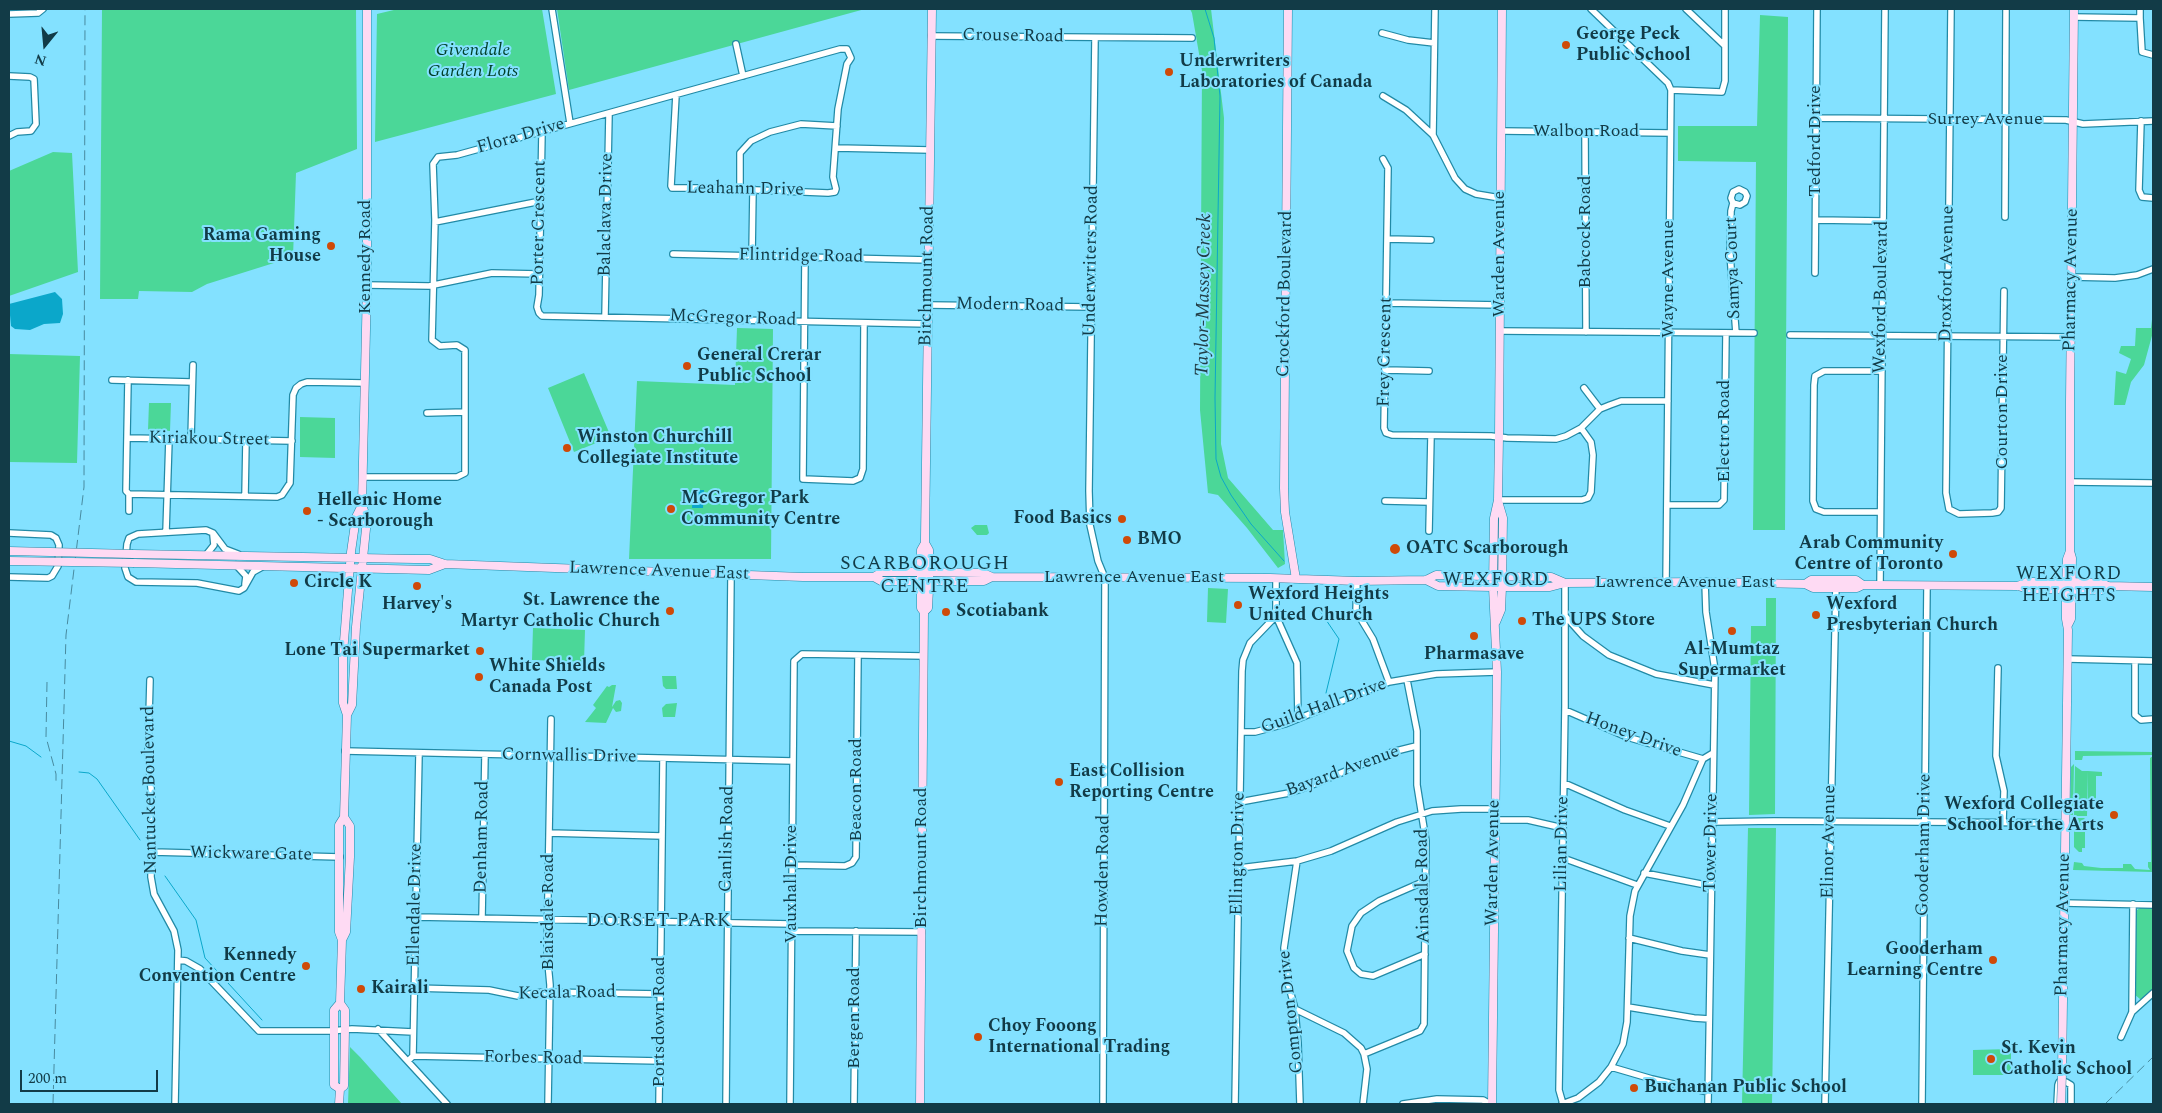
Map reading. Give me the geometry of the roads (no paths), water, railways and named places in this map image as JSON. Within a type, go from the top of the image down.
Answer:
[{"type":"main road","name":"Kennedy Road","points":[[347,715],[352,705],[353,666],[367,519],[362,505],[367,285],[367,9]]},
{"type":"main road","name":"Birchmount Road","points":[[920,1104],[924,656],[924,612],[921,608],[929,550],[925,543],[932,9]]},
{"type":"main road","name":"Crockford Boulevard","points":[[1288,9],[1284,488],[1285,512],[1296,578]]},
{"type":"main road","name":"Warden Avenue","points":[[1491,1104],[1497,672],[1496,622],[1492,610],[1492,587],[1494,518],[1498,500],[1502,9]]},
{"type":"main road","name":"Pharmacy Avenue","points":[[2061,1104],[2068,660],[2068,625],[2066,618],[2072,558],[2070,551],[2070,482],[2074,13]]},
{"type":"main road","name":"Warden Avenue","points":[[1496,622],[1501,610],[1502,587],[1503,518],[1498,500]]},
{"type":"main road","name":"Kennedy Road","points":[[339,1104],[340,1089],[344,1086],[345,1029],[345,1010],[340,1003],[342,940],[339,932],[340,857],[338,826],[344,817],[346,751],[347,715],[343,703],[343,654],[350,559],[356,518],[362,505]]},
{"type":"main road","points":[[365,539],[369,552],[375,559]]},
{"type":"main road","name":"Lawrence Avenue East","points":[[9,551],[430,560],[445,564],[803,577],[874,577],[881,581],[984,581],[992,577],[1426,580],[1436,575],[1551,577],[1565,583]]},
{"type":"main road","name":"Lawrence Avenue East","points":[[9,561],[429,570],[445,564]]},
{"type":"main road","name":"Lawrence Avenue East","points":[[874,577],[882,572],[983,572],[992,577]]},
{"type":"main road","name":"Lawrence Avenue East","points":[[1426,580],[1438,586],[1492,587],[1550,587],[1565,583],[1705,582],[1805,584],[1813,588],[1836,584],[1857,588],[1863,585],[1880,585],[2018,586],[2028,589],[2102,583],[2108,586],[2153,587]]},
{"type":"main road","name":"Kennedy Road","points":[[342,940],[346,932],[350,857],[350,826],[344,817]]},
{"type":"main road","name":"Wickware Gate","points":[[340,857],[350,857]]},
{"type":"main road","name":"Kennedy Road","points":[[340,1003],[334,1010],[334,1085],[340,1089]]},
{"type":"street","points":[[9,14],[38,14],[43,9]]},
{"type":"street","points":[[552,9],[570,123]]},
{"type":"street","points":[[1433,135],[1435,9]]},
{"type":"street","points":[[1591,9],[1668,83],[1671,90],[1722,92],[1725,82],[1725,9]]},
{"type":"street","points":[[1686,9],[1724,45]]},
{"type":"street","name":"Tedford Drive","points":[[1815,273],[1817,9]]},
{"type":"street","name":"Wexford Boulevard","points":[[1880,585],[1885,9]]},
{"type":"street","name":"Droxford Avenue","points":[[1951,9],[1946,493],[1949,509],[1958,514],[1977,514]]},
{"type":"street","points":[[2005,217],[2006,9]]},
{"type":"street","points":[[2140,9],[2142,52],[2153,55]]},
{"type":"street","points":[[2074,13],[2140,18]]},
{"type":"street","points":[[1382,33],[1408,40],[1434,43]]},
{"type":"street","name":"Crouse Road","points":[[931,36],[1094,38]]},
{"type":"street","points":[[1094,38],[1192,38]]},
{"type":"street","name":"Underwriters Road","points":[[1094,38],[1090,525],[1098,561],[1105,578]]},
{"type":"street","points":[[736,44],[743,76]]},
{"type":"street","name":"Flora Drive","points":[[363,477],[462,476],[465,474],[465,350],[457,345],[440,346],[432,340],[435,222],[433,164],[436,158],[457,155],[570,123],[676,96],[840,49],[847,49],[851,58],[847,64],[841,89],[836,126],[836,148]]},
{"type":"street","points":[[9,76],[30,77],[34,80],[36,124],[31,131],[17,132],[9,136]]},
{"type":"street","name":"Wayne Avenue","points":[[1666,583],[1671,90]]},
{"type":"street","name":"Leahann Drive","points":[[676,96],[671,186],[676,190],[686,188],[835,192],[836,187],[833,177],[836,148]]},
{"type":"street","points":[[1383,96],[1406,110],[1433,135],[1455,178],[1465,189],[1476,194],[1500,198]]},
{"type":"street","name":"Balaclava Drive","points":[[605,316],[609,114]]},
{"type":"street","name":"Surrey Avenue","points":[[1816,118],[2066,120],[2111,124],[2153,122]]},
{"type":"street","points":[[2141,122],[2139,190],[2142,197],[2153,198]]},
{"type":"street","points":[[740,189],[740,153],[751,141],[770,132],[801,124],[836,126]]},
{"type":"street","name":"Walbon Road","points":[[1502,131],[1670,133]]},
{"type":"street","name":"Porter Crescent","points":[[539,313],[537,307],[542,132]]},
{"type":"street","name":"Babcock Road","points":[[1585,132],[1586,332]]},
{"type":"street","points":[[836,148],[930,150]]},
{"type":"street","name":"Frey Crescent","points":[[1383,159],[1388,168],[1384,428],[1386,432],[1392,435],[1556,439],[1581,428]]},
{"type":"street","points":[[752,256],[753,189]]},
{"type":"street","points":[[435,222],[541,201]]},
{"type":"street","name":"Samya Court","points":[[1734,203],[1730,211],[1730,254],[1736,333]]},
{"type":"street","points":[[1816,220],[1883,221]]},
{"type":"street","points":[[1388,239],[1431,240]]},
{"type":"street","name":"Flintridge Road","points":[[673,254],[929,260]]},
{"type":"street","points":[[805,257],[802,477],[807,480],[853,481],[860,478],[863,470],[864,323]]},
{"type":"street","points":[[2072,277],[2115,278],[2137,275],[2153,269]]},
{"type":"street","points":[[367,285],[433,285],[492,273],[539,274]]},
{"type":"street","name":"Courton Drive","points":[[1977,514],[1998,512],[2001,508],[2004,291]]},
{"type":"street","points":[[1387,303],[1500,305]]},
{"type":"street","name":"Modern Road","points":[[928,305],[1092,307]]},
{"type":"street","name":"McGregor Road","points":[[539,313],[544,316],[928,324]]},
{"type":"street","points":[[1500,331],[1754,333]]},
{"type":"street","name":"Electro Road","points":[[1668,505],[1720,505],[1724,500],[1726,333]]},
{"type":"street","points":[[1790,335],[2072,337]]},
{"type":"street","points":[[191,438],[193,365]]},
{"type":"street","points":[[1386,370],[1429,371]]},
{"type":"street","points":[[1880,512],[1824,512],[1816,509],[1813,501],[1814,395],[1815,376],[1819,373],[1882,371]]},
{"type":"street","points":[[112,380],[192,382]]},
{"type":"street","points":[[128,380],[126,491],[129,494],[129,511]]},
{"type":"street","points":[[129,494],[277,497],[286,492],[290,483],[293,395],[301,384],[307,382],[365,383]]},
{"type":"street","points":[[1584,388],[1600,409]]},
{"type":"street","points":[[1498,500],[1582,500],[1588,498],[1591,492],[1593,456],[1591,442],[1581,428],[1600,409],[1621,401],[1668,401]]},
{"type":"street","points":[[427,413],[465,412]]},
{"type":"street","points":[[1429,531],[1431,436]]},
{"type":"street","name":"Kiriakou Street","points":[[127,438],[292,441]]},
{"type":"street","points":[[166,532],[169,439]]},
{"type":"street","points":[[245,496],[246,441]]},
{"type":"street","points":[[2070,482],[2153,483]]},
{"type":"street","points":[[1386,500],[1429,502]]},
{"type":"street","points":[[206,555],[214,545],[212,532],[206,530],[138,534],[129,538],[125,568],[130,580],[136,582],[202,584],[239,592],[244,588],[253,572],[264,566]]},
{"type":"street","name":"Lawrence Avenue East","points":[[212,532],[225,549],[242,555]]},
{"type":"street","points":[[9,533],[51,535],[56,538],[59,545],[58,566],[52,576],[48,578],[9,577]]},
{"type":"street","points":[[236,565],[246,576],[244,588]]},
{"type":"street","name":"Canlish Road","points":[[726,1104],[731,574]]},
{"type":"street","name":"Howden Road","points":[[1102,1104],[1105,578]]},
{"type":"street","points":[[1276,578],[1276,616],[1297,663],[1298,718]]},
{"type":"street","points":[[1357,580],[1356,611],[1373,639],[1389,682]]},
{"type":"street","name":"Tower Drive","points":[[1705,582],[1706,612],[1714,670],[1708,1104]]},
{"type":"street","name":"Lilian Drive","points":[[1562,1104],[1558,1090],[1563,858],[1565,583]]},
{"type":"street","name":"Elinor Avenue","points":[[1825,1104],[1836,584]]},
{"type":"street","name":"Gooderham Drive","points":[[1922,1104],[1927,586]]},
{"type":"street","name":"Ellington Drive","points":[[1235,1104],[1243,660],[1250,643],[1276,616]]},
{"type":"street","points":[[1566,616],[1588,640],[1609,654],[1656,674],[1714,685]]},
{"type":"street","name":"Vauxhall Drive","points":[[790,1104],[793,664],[796,657],[802,654],[858,654]]},
{"type":"street","points":[[858,654],[924,656]]},
{"type":"street","name":"Beacon Road","points":[[792,865],[845,866],[852,863],[856,857],[858,654]]},
{"type":"street","points":[[2068,660],[2153,661]]},
{"type":"street","points":[[2135,661],[2135,716],[2141,720],[2153,719]]},
{"type":"street","points":[[1998,668],[1996,756],[2004,790],[2003,822]]},
{"type":"street","name":"Guild Hall Drive","points":[[1241,732],[1268,729],[1389,682],[1436,674],[1497,672]]},
{"type":"street","name":"Nantucket Boulevard","points":[[150,680],[148,767],[152,800],[151,877],[153,888],[176,936],[178,960],[175,1104]]},
{"type":"street","name":"Ainsdale Road","points":[[1364,1054],[1418,1032],[1423,1028],[1426,841],[1416,784],[1417,731],[1407,680]]},
{"type":"street","name":"Honey Drive","points":[[1565,710],[1627,737],[1703,758]]},
{"type":"street","name":"Blaisdale Road","points":[[548,1104],[550,992],[546,957],[551,719]]},
{"type":"street","name":"Bayard Avenue","points":[[1240,802],[1289,793],[1392,752],[1416,746]]},
{"type":"street","name":"Cornwallis Drive","points":[[346,751],[793,761]]},
{"type":"street","points":[[1562,1104],[1578,1098],[1593,1087],[1611,1067],[1625,1036],[1628,1007],[1631,908],[1637,885],[1683,805],[1703,758],[1713,753]]},
{"type":"street","name":"Ellendale Drive","points":[[413,1056],[419,754]]},
{"type":"street","name":"Denham Road","points":[[482,918],[485,755]]},
{"type":"street","name":"Portsdown Road","points":[[659,1104],[663,759]]},
{"type":"street","points":[[1564,783],[1625,810],[1670,826]]},
{"type":"street","points":[[1239,868],[1297,861],[1331,851],[1397,822],[1421,814],[1461,808],[1495,809]]},
{"type":"street","points":[[1495,820],[1528,820],[1563,828]]},
{"type":"street","points":[[1713,822],[1926,821],[2066,823]]},
{"type":"street","points":[[549,834],[662,836]]},
{"type":"street","name":"Wickware Gate","points":[[152,852],[340,857]]},
{"type":"street","points":[[1563,858],[1637,885]]},
{"type":"street","name":"Compton Drive","points":[[1297,861],[1284,948],[1288,982],[1295,1009],[1300,1104]]},
{"type":"street","points":[[1644,873],[1711,886]]},
{"type":"street","points":[[1425,881],[1379,901],[1361,913],[1352,926],[1347,950],[1354,968],[1361,974],[1373,976],[1425,954]]},
{"type":"street","points":[[2064,903],[2153,905]]},
{"type":"street","points":[[2121,1037],[2132,1012],[2133,904]]},
{"type":"street","points":[[416,917],[727,923],[856,931],[922,932]]},
{"type":"street","name":"Bergen Road","points":[[854,1104],[856,931]]},
{"type":"street","points":[[1629,938],[1682,951],[1710,955]]},
{"type":"street","points":[[178,960],[186,961],[200,969],[259,1032],[334,1031],[345,1029],[414,1032]]},
{"type":"street","name":"Kecala Road","points":[[414,988],[489,990],[518,996],[550,992],[660,994]]},
{"type":"street","points":[[2132,1012],[2153,994]]},
{"type":"street","points":[[1628,1007],[1709,1019]]},
{"type":"street","points":[[1295,1009],[1349,1036],[1364,1054],[1367,1069],[1363,1104]]},
{"type":"street","points":[[378,1030],[447,1104]]},
{"type":"street","points":[[408,1061],[413,1056]]},
{"type":"street","name":"Forbes Road","points":[[413,1056],[660,1061]]},
{"type":"street","points":[[1611,1067],[1708,1092]]},
{"type":"street","points":[[2057,1104],[2059,1082],[2066,1082],[2071,1085],[2071,1104]]},
{"type":"street","points":[[1403,1104],[1478,1100],[1491,1104]]},
{"type":"water","points":[[55,292],[62,299],[63,314],[60,323],[44,324],[30,330],[15,329],[11,326],[9,304]]},
{"type":"water","points":[[693,490],[704,490],[703,508],[692,508]]},
{"type":"waterway","name":"Taylor-Massey Creek","points":[[1205,9],[1214,38],[1220,96],[1215,398],[1216,459],[1221,477],[1231,495],[1251,524],[1284,561]]},
{"type":"waterway","name":"Taylor-Massey Creek","points":[[1320,611],[1339,639],[1326,693]]},
{"type":"waterway","points":[[9,741],[26,746],[41,757]]},
{"type":"waterway","points":[[79,772],[89,773],[97,779],[140,840]]},
{"type":"waterway","points":[[165,876],[196,920],[205,958],[262,1020]]},
{"type":"railway","points":[[53,1104],[66,635],[84,487],[85,9]]},
{"type":"railway","points":[[47,682],[46,737],[56,774],[56,785]]},
{"type":"railway","points":[[2105,1104],[2153,1057]]},
{"type":"place","name":"George Peck Public School","points":[[1566,45]]},
{"type":"place","name":"Underwriters Laboratories of Canada","points":[[1169,72]]},
{"type":"place","name":"Rama Gaming House","points":[[331,246]]},
{"type":"place","name":"General Crerar Public School","points":[[687,366]]},
{"type":"place","name":"Winston Churchill Collegiate Institute","points":[[567,448]]},
{"type":"place","name":"McGregor Park Community Centre","points":[[671,509]]},
{"type":"place","name":"Hellenic Home - Scarborough","points":[[307,511]]},
{"type":"place","name":"Food Basics","points":[[1122,519]]},
{"type":"place","name":"BMO","points":[[1127,540]]},
{"type":"place","name":"OATC Scarborough","points":[[1395,549]]},
{"type":"place","name":"Arab Community Centre of Toronto","points":[[1953,554]]},
{"type":"place","name":"Circle K","points":[[294,583]]},
{"type":"place","name":"Harvey's","points":[[417,586]]},
{"type":"place","name":"Wexford Heights United Church","points":[[1238,605]]},
{"type":"place","name":"St. Lawrence the Martyr Catholic Church","points":[[670,611]]},
{"type":"place","name":"Scotiabank","points":[[946,612]]},
{"type":"place","name":"Wexford Presbyterian Church","points":[[1816,615]]},
{"type":"place","name":"The UPS Store","points":[[1522,621]]},
{"type":"place","name":"Al-Mumtaz Supermarket","points":[[1732,631]]},
{"type":"place","name":"Pharmasave","points":[[1474,636]]},
{"type":"place","name":"Lone Tai Supermarket","points":[[480,651]]},
{"type":"place","name":"White Shields Canada Post","points":[[479,677]]},
{"type":"place","name":"East Collision Reporting Centre","points":[[1059,782]]},
{"type":"place","name":"Wexford Collegiate School for the Arts","points":[[2114,815]]},
{"type":"place","name":"Gooderham Learning Centre","points":[[1993,960]]},
{"type":"place","name":"Kennedy Convention Centre","points":[[306,966]]},
{"type":"place","name":"Kairali","points":[[361,989]]},
{"type":"place","name":"Choy Fooong International Trading","points":[[978,1037]]},
{"type":"place","name":"St. Kevin Catholic School","points":[[1991,1059]]},
{"type":"place","name":"Buchanan Public School","points":[[1634,1088]]},
{"type":"district","name":"SCARBOROUGH CENTRE","points":[[925,576]]},
{"type":"district","name":"WEXFORD","points":[[1496,581]]},
{"type":"district","name":"WEXFORD HEIGHTS","points":[[2069,586]]},
{"type":"district","name":"DORSET PARK","points":[[659,922]]},
{"type":"park label","name":"Givendale Garden Lots","points":[[473,61]]}]
